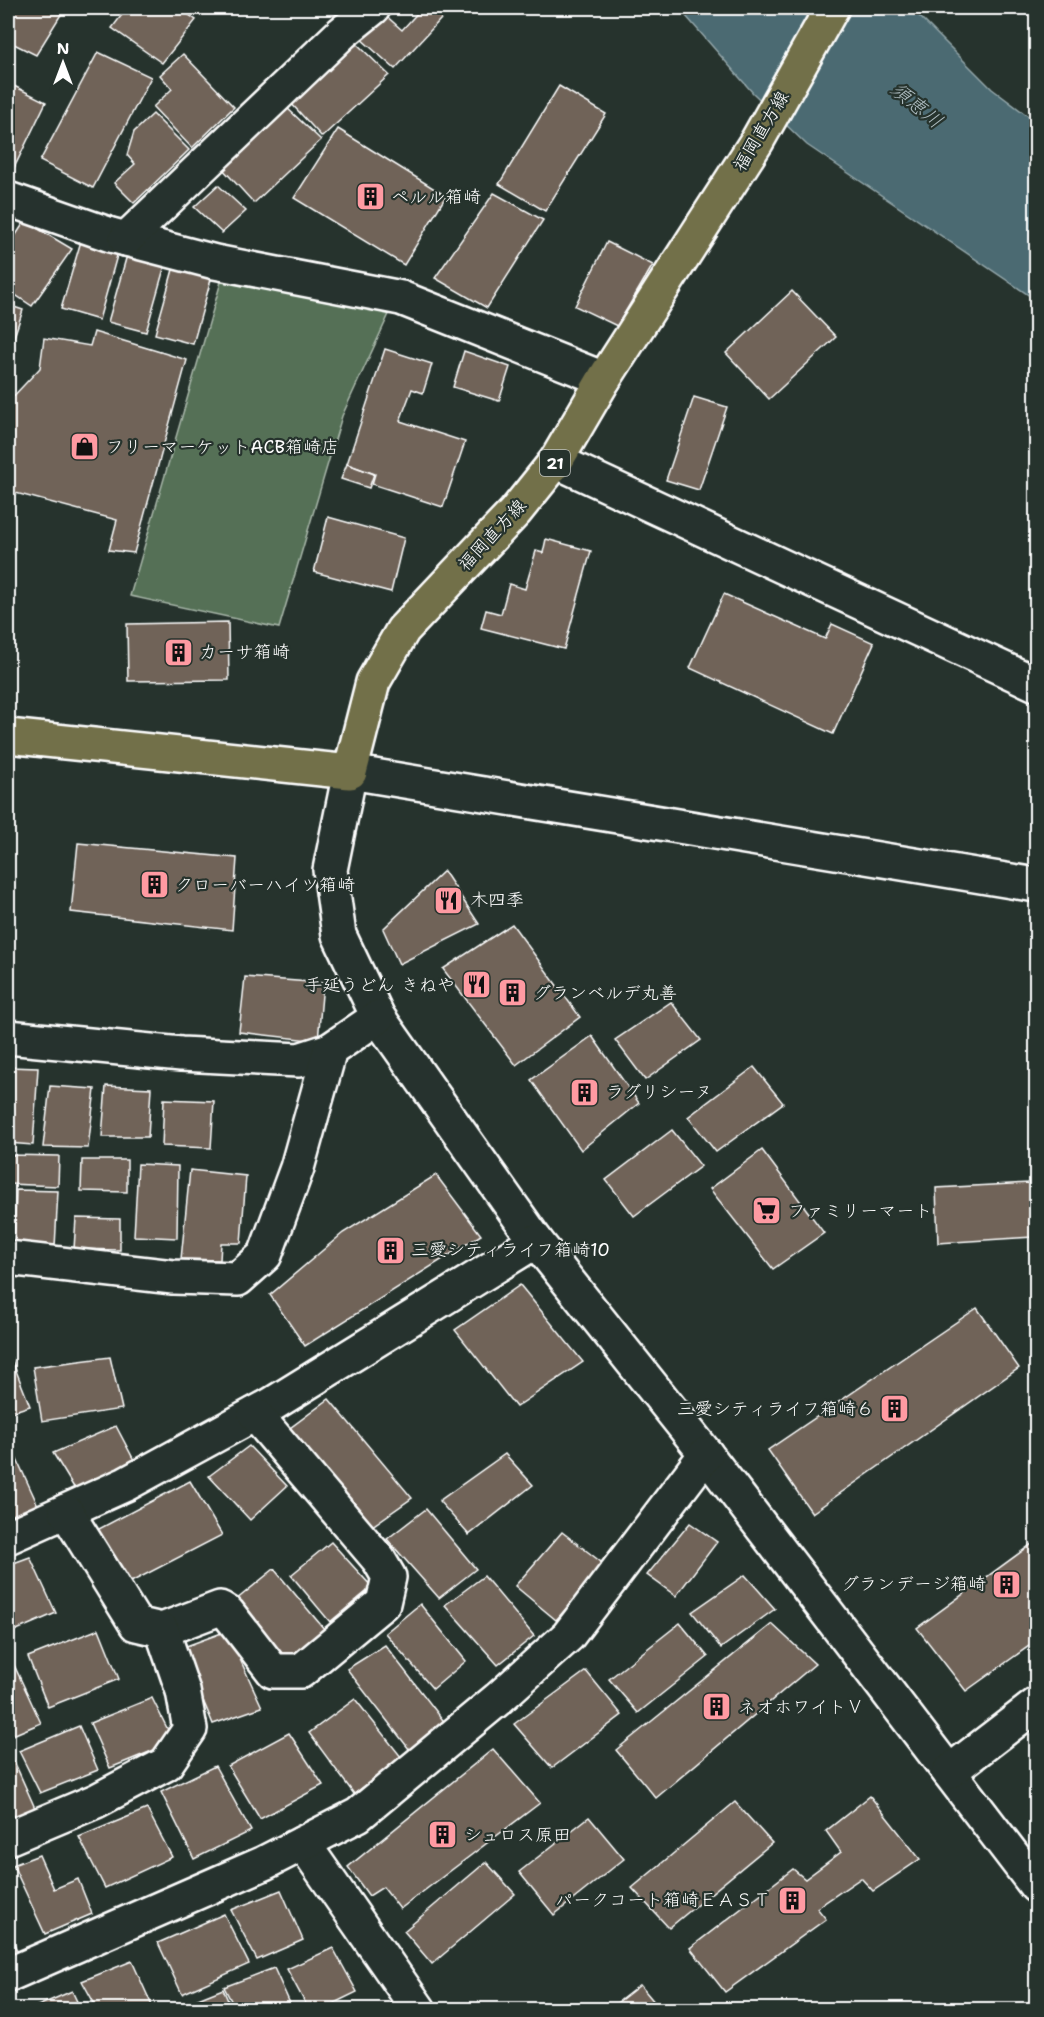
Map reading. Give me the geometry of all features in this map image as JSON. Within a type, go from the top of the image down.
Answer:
[{"type":"main road","name":"福岡直方線","points":[[350,772],[373,682],[403,630],[515,512],[556,461],[604,379],[757,141],[832,8]]},
{"type":"main road","points":[[8,736],[350,772]]},
{"type":"street","points":[[126,239],[342,33],[373,8]]},
{"type":"street","points":[[8,199],[126,239],[215,262],[401,298],[604,379]]},
{"type":"street","points":[[556,461],[1036,684]]},
{"type":"street","points":[[1036,885],[350,772],[330,870],[339,935],[378,1017],[536,1241],[706,1454],[1036,1886]]},
{"type":"street","points":[[8,1037],[181,1054],[299,1060],[330,1050],[378,1017]]},
{"type":"street","points":[[8,1258],[173,1277],[238,1279],[266,1255],[297,1168],[330,1050]]},
{"type":"street","points":[[8,1537],[126,1484],[255,1414],[536,1241]]},
{"type":"street","points":[[66,1511],[136,1624],[162,1630],[220,1608],[228,1613],[273,1671],[301,1671],[383,1603],[389,1577],[379,1560],[255,1414]]},
{"type":"street","points":[[8,1975],[264,1863],[358,1815],[498,1699],[567,1636],[706,1454]]},
{"type":"street","points":[[8,1838],[96,1802],[166,1764],[190,1729],[183,1691],[162,1630]]},
{"type":"street","points":[[950,1772],[1036,1706]]},
{"type":"street","points":[[303,1843],[419,2010]]},
{"type":"green space","points":[[223,275],[390,312],[342,416],[279,628],[130,596]]},
{"type":"water","name":"須恵川","points":[[679,8],[911,8],[992,89],[1036,122],[1036,300],[807,145],[753,93]]},
{"type":"building","points":[[12,8],[65,8],[36,55],[8,41],[8,14]]},
{"type":"building","points":[[127,8],[179,8],[196,20],[162,63],[112,28]]},
{"type":"building","points":[[422,8],[451,8],[395,69],[360,38],[384,14],[402,30]]},
{"type":"building","points":[[354,41],[389,75],[322,137],[289,101]]},
{"type":"building","points":[[98,52],[151,77],[93,188],[40,161]]},
{"type":"building","points":[[183,54],[234,107],[192,148],[153,107],[172,89],[160,75]]},
{"type":"building","points":[[8,83],[46,102],[12,172],[8,169]]},
{"type":"building","points":[[559,86],[606,114],[545,211],[499,184]]},
{"type":"building","points":[[286,107],[321,140],[254,203],[221,167]]},
{"type":"building","points":[[153,114],[189,150],[134,203],[114,183],[135,164],[127,155],[134,132]]},
{"type":"building","name":"ペルル箱崎","points":[[338,129],[446,196],[404,265],[294,198]]},
{"type":"building","points":[[218,185],[246,211],[222,233],[194,207]]},
{"type":"building","points":[[494,193],[543,220],[487,308],[435,278]]},
{"type":"building","points":[[25,221],[72,249],[32,306],[8,290],[8,247]]},
{"type":"building","points":[[81,241],[118,252],[99,320],[61,309]]},
{"type":"building","points":[[607,242],[653,265],[617,326],[575,306]]},
{"type":"building","points":[[127,255],[165,265],[146,332],[108,322]]},
{"type":"building","points":[[174,266],[212,276],[193,344],[155,334]]},
{"type":"building","points":[[792,291],[836,337],[769,399],[726,353]]},
{"type":"building","points":[[8,305],[23,310],[8,355]]},
{"type":"building","name":"フリーマーケットACB箱崎店","points":[[94,332],[187,360],[134,553],[109,550],[117,520],[8,491],[8,402],[40,368],[44,338],[90,346]]},
{"type":"building","points":[[385,349],[432,364],[423,393],[412,389],[400,421],[465,442],[443,507],[372,484],[375,474],[347,464]]},
{"type":"building","points":[[464,351],[510,367],[499,401],[453,387]]},
{"type":"building","points":[[694,397],[727,407],[699,490],[666,480]]},
{"type":"building","points":[[347,464],[374,474],[369,488],[341,479]]},
{"type":"building","points":[[328,517],[404,538],[391,592],[314,572]]},
{"type":"building","points":[[546,539],[591,551],[564,649],[481,628],[486,610],[501,614],[509,584],[525,589],[536,551],[543,553]]},
{"type":"building","points":[[724,594],[825,639],[832,624],[874,643],[833,734],[690,668]]},
{"type":"building","name":"カーサ箱崎","points":[[228,622],[229,680],[128,681],[127,624]]},
{"type":"building","name":"クローバーハイツ箱崎","points":[[78,843],[237,858],[232,930],[71,912]]},
{"type":"building","points":[[444,871],[479,924],[399,964],[383,929]]},
{"type":"building","name":"グランベルデ丸善","points":[[512,924],[580,1017],[516,1065],[443,969]]},
{"type":"building","points":[[245,977],[323,983],[318,1041],[239,1032]]},
{"type":"building","points":[[671,1002],[701,1040],[645,1080],[615,1040]]},
{"type":"building","name":"ラグリシーヌ","points":[[592,1036],[639,1103],[581,1150],[531,1080]]},
{"type":"building","points":[[8,1067],[38,1068],[33,1145],[8,1143]]},
{"type":"building","points":[[754,1067],[783,1103],[716,1152],[688,1117]]},
{"type":"building","points":[[50,1086],[95,1089],[88,1148],[43,1147]]},
{"type":"building","points":[[106,1086],[151,1088],[148,1137],[102,1137]]},
{"type":"building","points":[[164,1099],[214,1101],[211,1148],[162,1146]]},
{"type":"building","points":[[672,1130],[701,1166],[634,1216],[606,1180]]},
{"type":"building","name":"ファミリーマート","points":[[762,1150],[824,1233],[773,1269],[710,1189]]},
{"type":"building","points":[[8,1155],[59,1156],[58,1186],[8,1184]]},
{"type":"building","points":[[82,1160],[127,1160],[127,1192],[81,1191]]},
{"type":"building","points":[[138,1164],[178,1166],[177,1238],[134,1236]]},
{"type":"building","points":[[190,1170],[246,1176],[241,1243],[221,1243],[220,1260],[181,1259]]},
{"type":"building","name":"三愛シティライフ箱崎10","points":[[436,1175],[481,1235],[305,1346],[270,1295],[343,1233]]},
{"type":"building","points":[[1030,1183],[1033,1237],[938,1243],[936,1188]]},
{"type":"building","points":[[16,1190],[58,1191],[55,1247],[14,1246]]},
{"type":"building","points":[[76,1218],[120,1219],[120,1250],[74,1249]]},
{"type":"building","points":[[520,1285],[583,1362],[516,1407],[455,1330]]},
{"type":"building","name":"三愛シティライフ箱崎６","points":[[977,1308],[1019,1368],[812,1513],[768,1450]]},
{"type":"building","points":[[110,1357],[122,1409],[42,1421],[33,1367]]},
{"type":"building","points":[[11,1358],[30,1406],[8,1413],[8,1359]]},
{"type":"building","points":[[329,1399],[412,1498],[368,1529],[286,1431]]},
{"type":"building","points":[[116,1426],[137,1466],[78,1494],[53,1453]]},
{"type":"building","points":[[8,1440],[42,1514],[8,1529]]},
{"type":"building","points":[[249,1446],[287,1486],[250,1520],[209,1476]]},
{"type":"building","points":[[505,1454],[533,1485],[469,1535],[439,1501]]},
{"type":"building","points":[[190,1481],[222,1535],[131,1582],[97,1530]]},
{"type":"building","points":[[426,1509],[476,1569],[439,1598],[387,1539]]},
{"type":"building","points":[[690,1523],[717,1542],[676,1596],[647,1575]]},
{"type":"building","points":[[562,1532],[605,1565],[556,1620],[515,1586]]},
{"type":"building","name":"グランデージ箱崎","points":[[1036,1541],[1036,1641],[966,1691],[917,1628]]},
{"type":"building","points":[[331,1542],[372,1587],[330,1622],[291,1575]]},
{"type":"building","points":[[30,1557],[56,1613],[12,1632],[8,1621],[8,1565]]},
{"type":"building","points":[[274,1569],[325,1630],[288,1662],[236,1600]]},
{"type":"building","points":[[745,1575],[775,1609],[721,1648],[692,1612]]},
{"type":"building","points":[[484,1576],[534,1636],[498,1665],[445,1605]]},
{"type":"building","points":[[420,1604],[466,1661],[433,1689],[385,1633]]},
{"type":"building","points":[[680,1623],[708,1657],[638,1713],[609,1679]]},
{"type":"building","name":"ネオホワイトⅤ","points":[[772,1624],[815,1664],[656,1798],[616,1750]]},
{"type":"building","points":[[99,1629],[119,1679],[48,1707],[28,1657]]},
{"type":"building","points":[[227,1631],[262,1707],[213,1724],[181,1648]]},
{"type":"building","points":[[385,1645],[446,1724],[409,1749],[347,1669]]},
{"type":"building","points":[[14,1665],[41,1723],[8,1737],[8,1667]]},
{"type":"building","points":[[586,1671],[622,1715],[552,1768],[514,1724]]},
{"type":"building","points":[[152,1698],[174,1742],[110,1768],[90,1723]]},
{"type":"building","points":[[355,1699],[402,1758],[354,1794],[309,1733]]},
{"type":"building","points":[[79,1726],[98,1770],[40,1793],[19,1751]]},
{"type":"building","points":[[289,1733],[323,1785],[260,1819],[228,1766]]},
{"type":"building","name":"シュロス原田","points":[[493,1749],[540,1803],[400,1909],[383,1887],[369,1896],[348,1867]]},
{"type":"building","points":[[8,1751],[39,1817],[8,1830]]},
{"type":"building","points":[[215,1766],[251,1831],[194,1859],[161,1792]]},
{"type":"building","name":"パークコート箱崎ＥＡＳＴ","points":[[870,1796],[920,1859],[873,1891],[861,1878],[817,1908],[826,1919],[725,1992],[690,1948],[793,1869],[805,1879],[841,1852],[826,1831]]},
{"type":"building","points":[[735,1802],[772,1843],[669,1928],[632,1888]]},
{"type":"building","points":[[147,1809],[172,1857],[105,1888],[79,1837]]},
{"type":"building","points":[[589,1817],[624,1859],[554,1915],[519,1872]]},
{"type":"building","points":[[39,1855],[54,1889],[78,1879],[92,1914],[45,1934],[13,1865]]},
{"type":"building","points":[[486,1862],[515,1894],[432,1964],[404,1931]]},
{"type":"building","points":[[281,1890],[303,1940],[257,1960],[231,1910]]},
{"type":"building","points":[[224,1914],[249,1964],[182,1994],[158,1943]]},
{"type":"building","points":[[8,1926],[17,1951],[8,1954]]},
{"type":"building","points":[[333,1948],[357,1992],[320,2010],[309,2010],[287,1969]]},
{"type":"building","points":[[132,1961],[154,2010],[98,2010],[82,1981]]},
{"type":"building","points":[[274,1968],[293,2010],[236,2010],[224,1987]]},
{"type":"building","points":[[640,1985],[661,2010],[608,2010]]},
{"type":"building","points":[[223,1989],[232,2010],[173,2009]]},
{"type":"building","points":[[72,1991],[81,2010],[31,2009]]},
{"type":"place","name":"ペルル箱崎","points":[[370,197]]},
{"type":"place","name":"フリーマーケットACB箱崎店","points":[[85,447]]},
{"type":"place","name":"カーサ箱崎","points":[[178,652]]},
{"type":"place","name":"クローバーハイツ箱崎","points":[[154,885]]},
{"type":"place","name":"木四季","points":[[449,900]]},
{"type":"place","name":"手延うどん きねや","points":[[476,985]]},
{"type":"place","name":"グランベルデ丸善","points":[[512,993]]},
{"type":"place","name":"ラグリシーヌ","points":[[585,1092]]},
{"type":"place","name":"ファミリーマート","points":[[767,1211]]},
{"type":"place","name":"三愛シティライフ箱崎10","points":[[390,1250]]},
{"type":"place","name":"三愛シティライフ箱崎６","points":[[895,1409]]},
{"type":"place","name":"グランデージ箱崎","points":[[1007,1584]]},
{"type":"place","name":"ネオホワイトⅤ","points":[[717,1707]]},
{"type":"place","name":"シュロス原田","points":[[443,1835]]},
{"type":"place","name":"パークコート箱崎ＥＡＳＴ","points":[[792,1900]]}]
